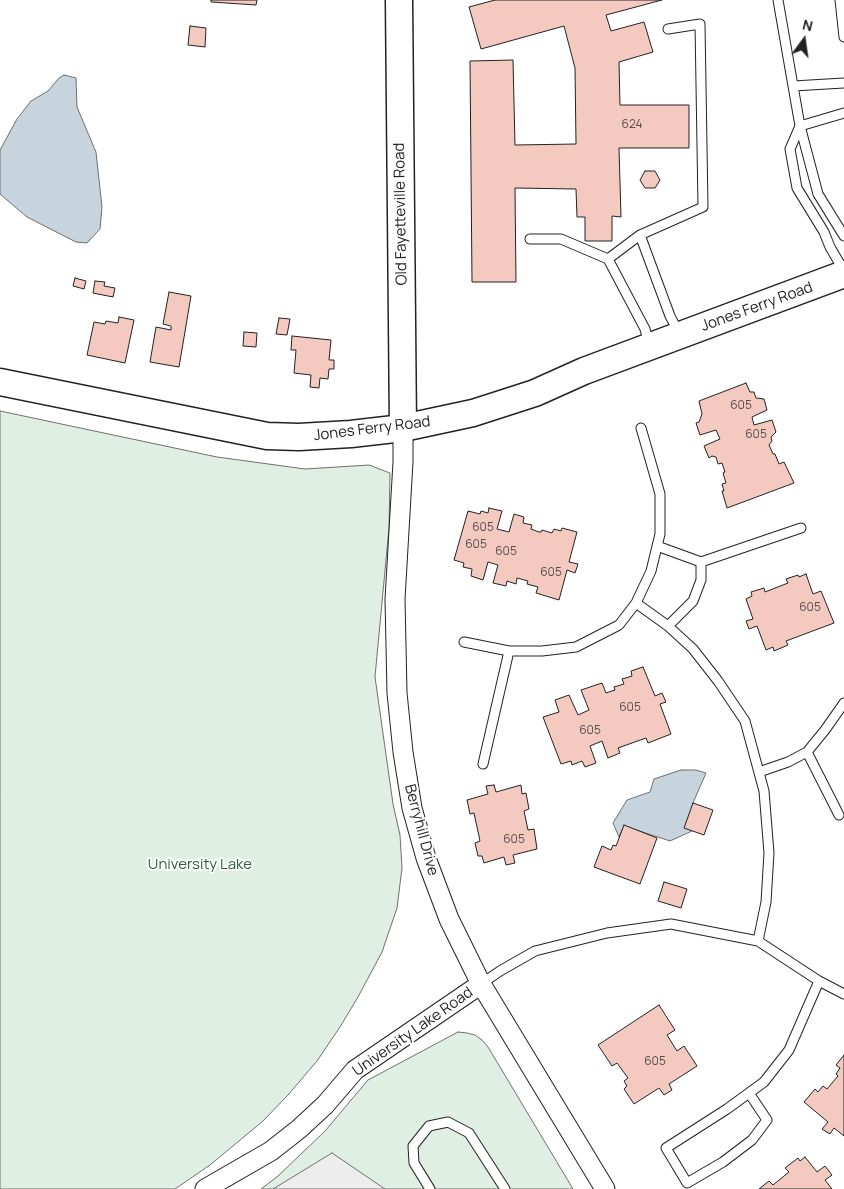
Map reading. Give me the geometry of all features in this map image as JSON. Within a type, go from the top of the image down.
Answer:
[{"type":"street","name":"Old Fayetteville Road","points":[[399,0],[403,428]]},
{"type":"street","name":"Jones Ferry Road","points":[[0,382],[267,436],[299,437],[351,434],[403,428],[473,413],[535,393],[584,371],[844,273]]},
{"type":"street","name":"Berryhill Drive","points":[[403,428],[403,462],[395,599],[397,693],[403,752],[412,808],[426,858],[449,919],[481,984],[605,1189]]},
{"type":"street","name":"University Lake Road","points":[[205,1189],[271,1151],[325,1105],[355,1070],[481,984]]},
{"type":"lane","points":[[778,0],[800,126],[818,194],[844,236]]},
{"type":"lane","points":[[840,0],[844,37]]},
{"type":"lane","points":[[608,259],[640,234],[703,207],[700,24],[668,29]]},
{"type":"lane","points":[[793,86],[844,83]]},
{"type":"lane","points":[[800,126],[844,113]]},
{"type":"lane","points":[[800,126],[790,149],[797,188],[824,232],[844,273]]},
{"type":"lane","points":[[640,234],[670,316],[680,335]]},
{"type":"lane","points":[[530,239],[561,239],[608,259],[644,329],[650,347]]},
{"type":"lane","points":[[464,642],[508,651],[542,651],[576,647],[619,625],[636,603],[651,571],[660,534],[660,494],[641,428]]},
{"type":"lane","points":[[657,546],[701,562],[801,528]]},
{"type":"lane","points":[[668,626],[693,601],[701,580],[701,562]]},
{"type":"lane","points":[[636,603],[668,626],[693,649],[718,680],[744,721],[764,792],[769,853],[766,902],[758,941]]},
{"type":"lane","points":[[482,764],[508,651]]},
{"type":"lane","points":[[759,772],[788,762],[807,752],[844,703]]},
{"type":"lane","points":[[807,752],[839,815]]},
{"type":"lane","points":[[481,984],[535,951],[607,933],[671,924],[758,941],[819,982],[844,994]]},
{"type":"lane","points":[[749,1093],[768,1120],[752,1140],[723,1162],[687,1183],[666,1148],[727,1109],[764,1082],[789,1050],[819,982]]},
{"type":"lane","points":[[430,1189],[414,1163],[413,1146],[429,1126],[448,1122],[469,1133],[505,1189]]},
{"type":"green space","name":"University Lake","points":[[0,411],[217,457],[305,469],[369,465],[390,473],[389,528],[375,677],[393,804],[400,835],[402,868],[397,908],[382,952],[358,997],[317,1061],[263,1121],[210,1165],[175,1189],[0,1189]]},
{"type":"green space","points":[[458,1032],[475,1035],[488,1047],[573,1189],[261,1189],[278,1176],[325,1131],[368,1080]]},
{"type":"shaded area","points":[[64,75],[76,78],[77,107],[96,152],[102,207],[100,229],[87,243],[76,242],[27,217],[0,194],[0,150],[17,119],[31,101],[48,91]]},
{"type":"shaded area","points":[[681,770],[696,770],[706,773],[693,803],[692,831],[670,841],[624,826],[619,837],[613,823],[627,800],[650,792],[654,779]]},
{"type":"shaded area","points":[[332,1153],[385,1189],[273,1189]]},
{"type":"building","points":[[211,0],[257,0],[256,5],[211,2]]},
{"type":"building","points":[[495,0],[662,0],[606,15],[611,31],[644,22],[653,52],[619,62],[620,105],[689,105],[689,148],[619,148],[621,217],[612,216],[612,241],[585,241],[585,217],[577,217],[576,189],[515,188],[516,282],[472,282],[470,61],[513,60],[515,145],[576,144],[575,68],[564,26],[481,49],[469,7]]},
{"type":"building","points":[[190,26],[206,28],[205,47],[188,45]]},
{"type":"building","points":[[645,171],[655,171],[660,180],[655,188],[645,188],[640,180]]},
{"type":"building","points":[[75,278],[86,281],[84,289],[73,286]]},
{"type":"building","points":[[95,281],[105,282],[104,286],[115,288],[113,297],[93,293]]},
{"type":"building","points":[[169,292],[191,296],[179,367],[150,362],[156,327],[171,330],[171,326],[163,324]]},
{"type":"building","points":[[119,317],[134,320],[125,363],[87,355],[94,322],[105,324],[106,321],[118,323]]},
{"type":"building","points":[[279,318],[290,319],[287,335],[276,334]]},
{"type":"building","points":[[244,332],[257,333],[256,347],[243,346]]},
{"type":"building","points":[[292,336],[331,340],[329,360],[334,360],[334,369],[329,369],[328,379],[320,378],[319,388],[310,387],[311,375],[294,373],[296,350],[291,350]]},
{"type":"building","points":[[746,383],[750,392],[754,392],[756,398],[764,399],[767,410],[752,417],[754,425],[772,420],[776,432],[771,437],[772,441],[769,445],[779,464],[784,462],[794,483],[727,508],[722,491],[724,491],[722,484],[726,483],[722,463],[718,464],[716,457],[712,456],[709,458],[704,446],[720,439],[716,430],[700,435],[696,423],[699,422],[702,414],[699,401]]},
{"type":"building","points":[[489,508],[502,511],[497,529],[509,532],[514,514],[524,517],[523,523],[532,525],[531,529],[539,532],[542,530],[552,533],[554,529],[561,531],[562,528],[577,532],[569,562],[578,564],[575,573],[567,570],[559,600],[536,593],[538,587],[527,584],[528,581],[517,578],[516,584],[507,581],[506,586],[493,583],[498,565],[488,562],[483,580],[471,576],[472,569],[463,567],[464,563],[454,560],[468,511],[480,514],[481,511],[488,513]]},
{"type":"building","points":[[806,574],[813,594],[821,591],[834,623],[786,641],[788,645],[774,651],[773,647],[766,650],[757,626],[749,629],[746,621],[753,619],[746,599],[752,596],[751,592],[764,588],[765,592],[788,583],[786,579]]},
{"type":"building","points":[[643,667],[655,696],[662,693],[666,702],[660,704],[671,734],[648,743],[646,738],[618,748],[620,753],[608,758],[602,741],[590,746],[596,763],[585,767],[582,761],[572,765],[571,761],[561,764],[543,717],[559,712],[555,700],[569,695],[578,715],[589,710],[581,690],[602,683],[606,693],[615,690],[614,687],[624,684],[622,679],[632,676],[631,671]]},
{"type":"building","points":[[494,785],[496,792],[521,785],[522,794],[526,793],[529,809],[524,811],[528,830],[534,829],[537,849],[513,855],[515,863],[506,865],[504,857],[484,863],[482,856],[478,856],[475,843],[480,841],[474,813],[470,814],[467,800],[488,794],[486,786]]},
{"type":"building","points":[[693,803],[713,810],[704,835],[684,828]]},
{"type":"building","points":[[624,825],[657,838],[640,884],[594,867],[602,846],[611,850],[613,845],[616,846]]},
{"type":"building","points":[[664,882],[687,889],[681,908],[658,901]]},
{"type":"building","points":[[659,1005],[675,1030],[667,1035],[677,1051],[684,1046],[697,1066],[669,1084],[672,1090],[664,1095],[659,1088],[634,1104],[624,1089],[627,1086],[624,1081],[628,1078],[617,1063],[612,1066],[598,1045]]},
{"type":"building","points":[[844,1055],[844,1136],[834,1128],[830,1134],[822,1129],[828,1122],[804,1102],[815,1089],[818,1092],[823,1086],[827,1089],[838,1076],[836,1074],[840,1068],[836,1065]]},
{"type":"building","points":[[805,1157],[817,1172],[825,1166],[832,1175],[825,1180],[832,1189],[759,1189],[769,1181],[773,1185],[789,1172],[785,1168],[798,1158],[800,1161]]}]
